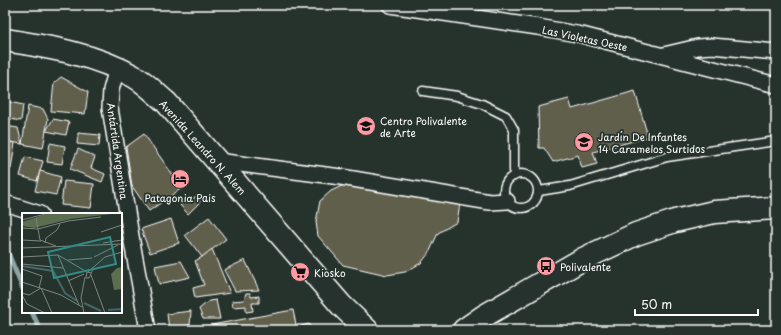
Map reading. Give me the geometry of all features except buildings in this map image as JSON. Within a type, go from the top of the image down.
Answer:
[{"type":"highway","name":"Avenida Leandro N. Alem","points":[[5,40],[54,48],[85,56],[117,68],[136,78],[166,102],[341,305],[367,330]]},
{"type":"highway","points":[[464,330],[484,316],[512,301],[547,279],[617,242],[642,232],[675,220],[714,212],[776,208]]},
{"type":"highway","points":[[490,330],[512,301]]},
{"type":"highway","name":"Avenida Leandro N. Alem","points":[[341,305],[354,330]]},
{"type":"street","name":"Las Violetas Oeste","points":[[390,5],[567,33],[776,85]]},
{"type":"street","points":[[662,56],[698,47],[712,46],[776,52]]},
{"type":"street","name":"Antártida Argentina","points":[[117,68],[111,90],[110,108],[126,240],[148,330]]},
{"type":"street","points":[[217,161],[341,177],[490,202],[507,201]]},
{"type":"street","points":[[5,203],[37,213]]},
{"type":"lane","points":[[423,91],[457,96],[482,104],[506,116],[514,130],[514,176]]},
{"type":"lane","points":[[539,191],[570,186],[667,157],[776,141]]},
{"type":"lane","points":[[526,174],[535,181],[539,191],[536,201],[527,208],[516,208],[507,201],[504,196],[506,184],[514,176],[526,174]]},
{"type":"waterway","points":[[5,246],[22,287]]},
{"type":"waterway","points":[[32,313],[40,330]]},
{"type":"place","name":"Centro Polivalente de Arte","points":[[366,126]]},
{"type":"place","name":"Jardín De Infantes 14 Caramelos Surtidos","points":[[584,142]]},
{"type":"place","name":"Patagonia Pais","points":[[180,179]]},
{"type":"place","name":"Polivalente","points":[[546,266]]},
{"type":"place","name":"Kiosko","points":[[300,272]]}]
